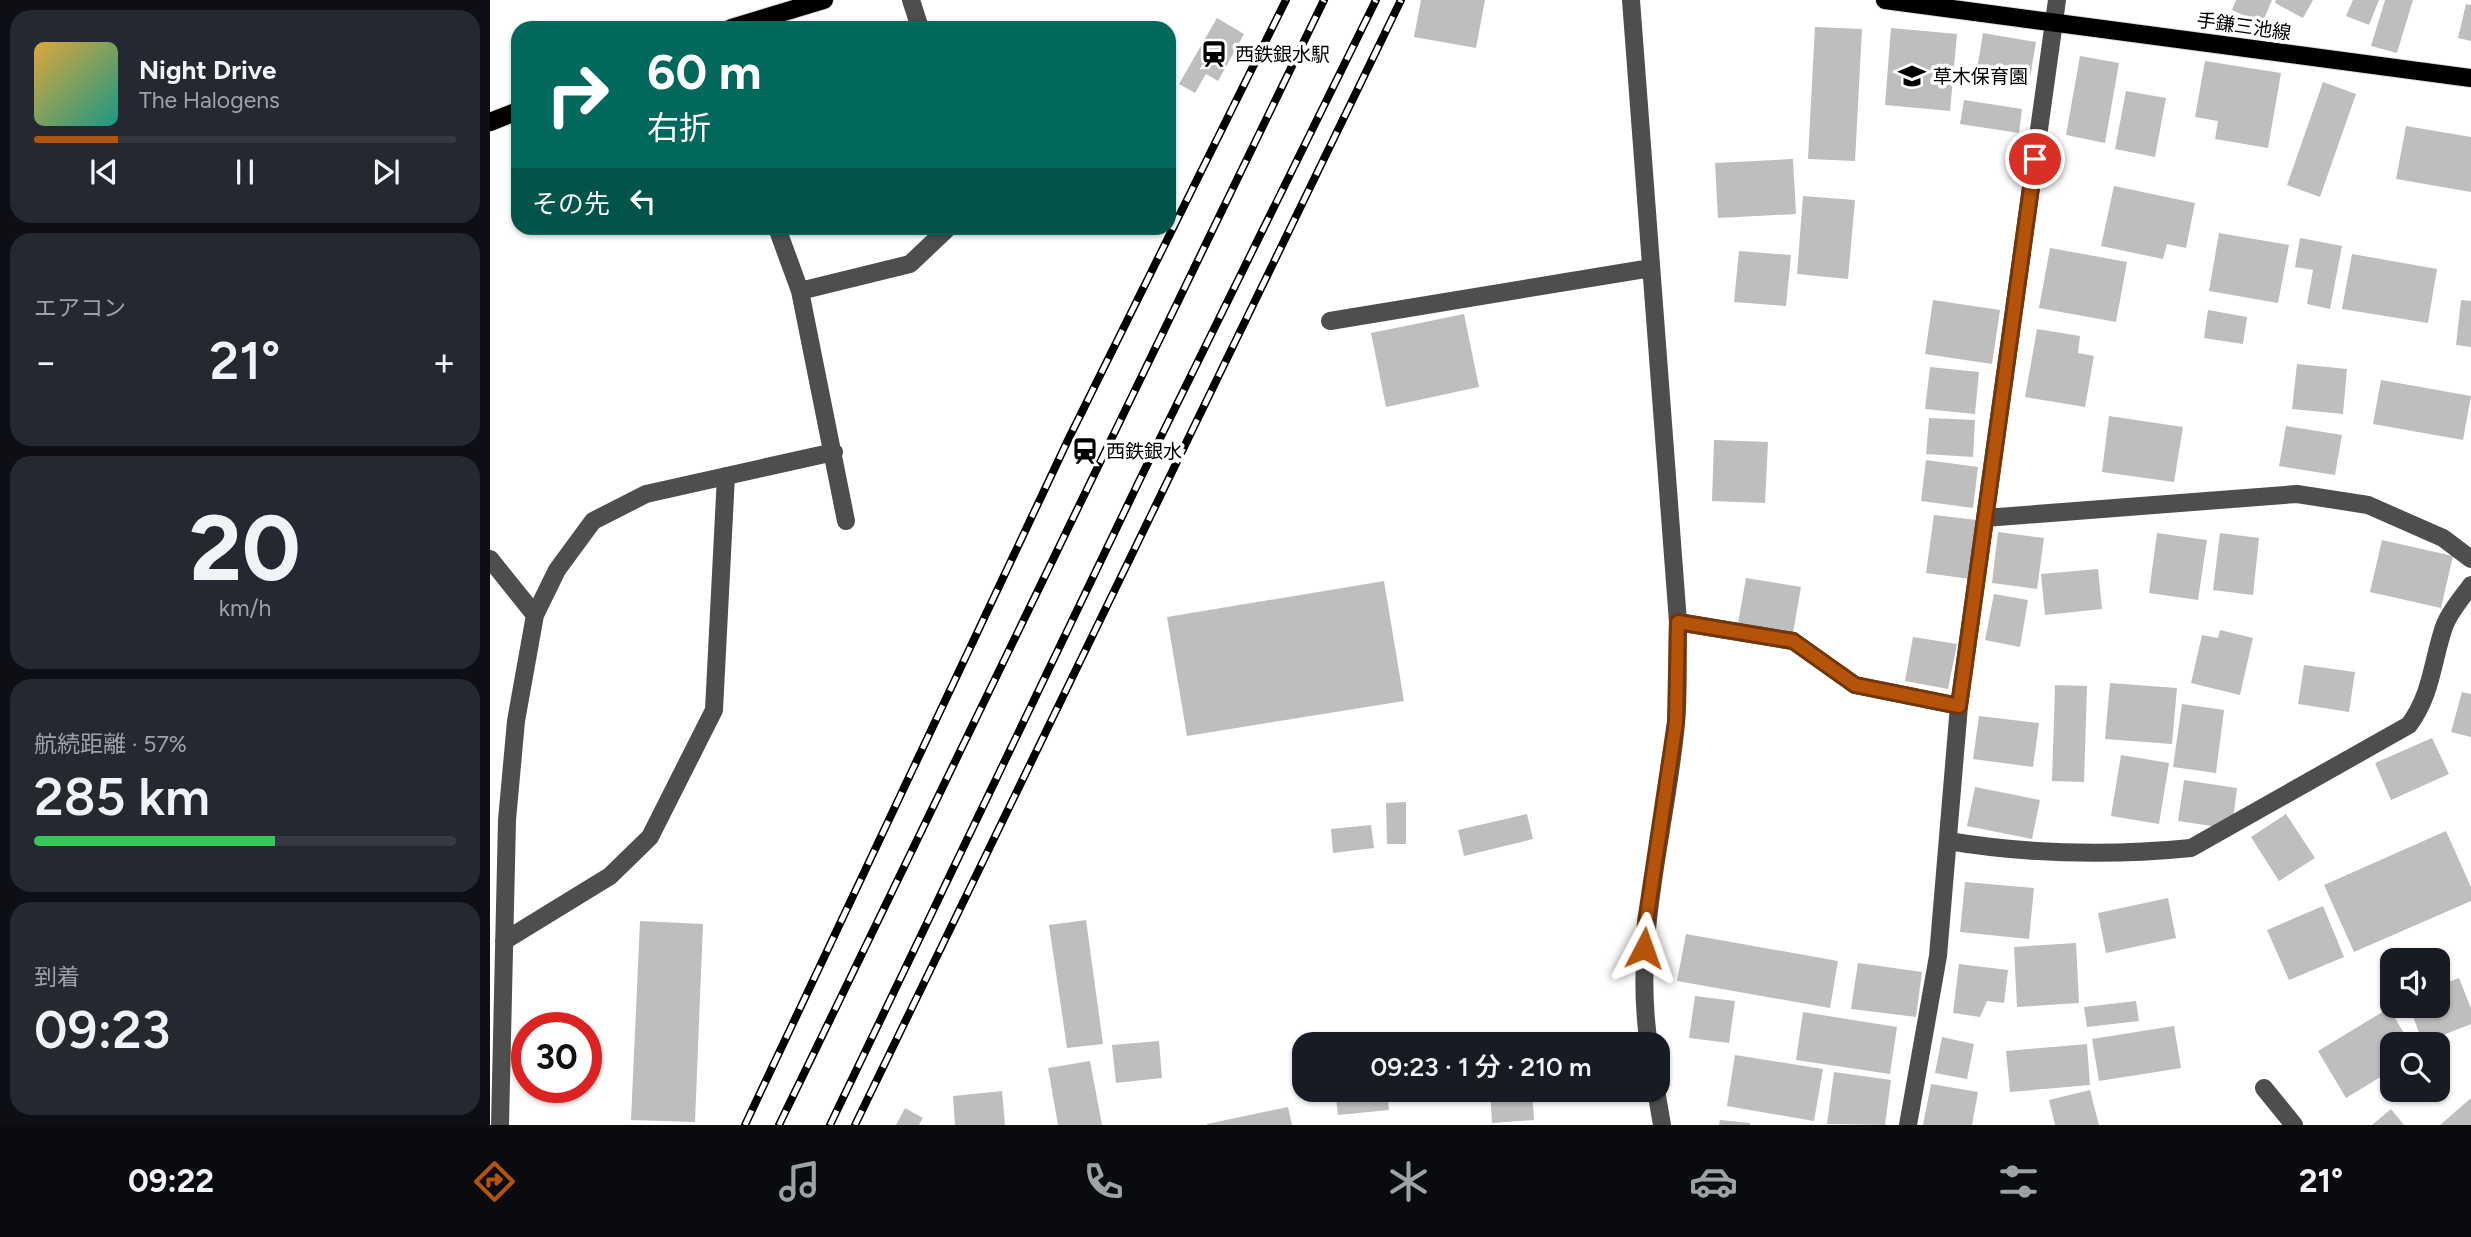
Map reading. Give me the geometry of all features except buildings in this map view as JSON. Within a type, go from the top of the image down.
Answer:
[{"type":"main road","points":[[754,21],[824,0]]},
{"type":"main road","name":"手鎌三池線","points":[[1885,0],[2471,78]]},
{"type":"main road","points":[[490,122],[511,114]]},
{"type":"street","points":[[911,0],[918,21]]},
{"type":"street","points":[[1631,0],[1678,622],[1676,722],[1646,922],[1642,1001],[1647,1032]]},
{"type":"street","points":[[1908,1125],[1938,956],[1959,706],[2057,0]]},
{"type":"street","points":[[780,235],[800,291],[846,521]]},
{"type":"street","points":[[800,291],[910,264],[941,235]]},
{"type":"street","points":[[1330,321],[1651,268]]},
{"type":"street","points":[[500,1125],[507,820],[516,721],[535,615],[557,570],[593,521],[646,494],[834,452]]},
{"type":"street","points":[[504,941],[610,876],[650,837],[713,710],[726,476]]},
{"type":"street","points":[[1985,518],[2297,494],[2368,505],[2444,537],[2471,559]]},
{"type":"street","points":[[490,559],[535,615]]},
{"type":"street","points":[[1948,841],[2003,850],[2158,851],[2191,848],[2409,725],[2427,697],[2444,625],[2471,585]]},
{"type":"street","points":[[1678,622],[1793,641],[1855,685],[1959,706]]},
{"type":"street","points":[[2264,1088],[2294,1125]]},
{"type":"street","points":[[1658,1102],[1662,1125]]},
{"type":"railway","points":[[1176,222],[1286,0]]},
{"type":"railway","points":[[779,1125],[1324,0]]},
{"type":"railway","points":[[830,1125],[1143,473],[1376,0]]},
{"type":"railway","points":[[855,1125],[1401,0]]},
{"type":"railway","points":[[745,1125],[1068,440],[1170,235]]},
{"type":"place","name":"西鉄銀水駅","points":[[1214,54]]},
{"type":"place","name":"草木保育園","points":[[1912,76]]},
{"type":"place","name":"西鉄銀水","points":[[1085,451]]},
{"type":"route","points":[[1644,948],[1676,722],[1678,622],[1793,641],[1855,685],[1959,706],[2035,159]]}]
